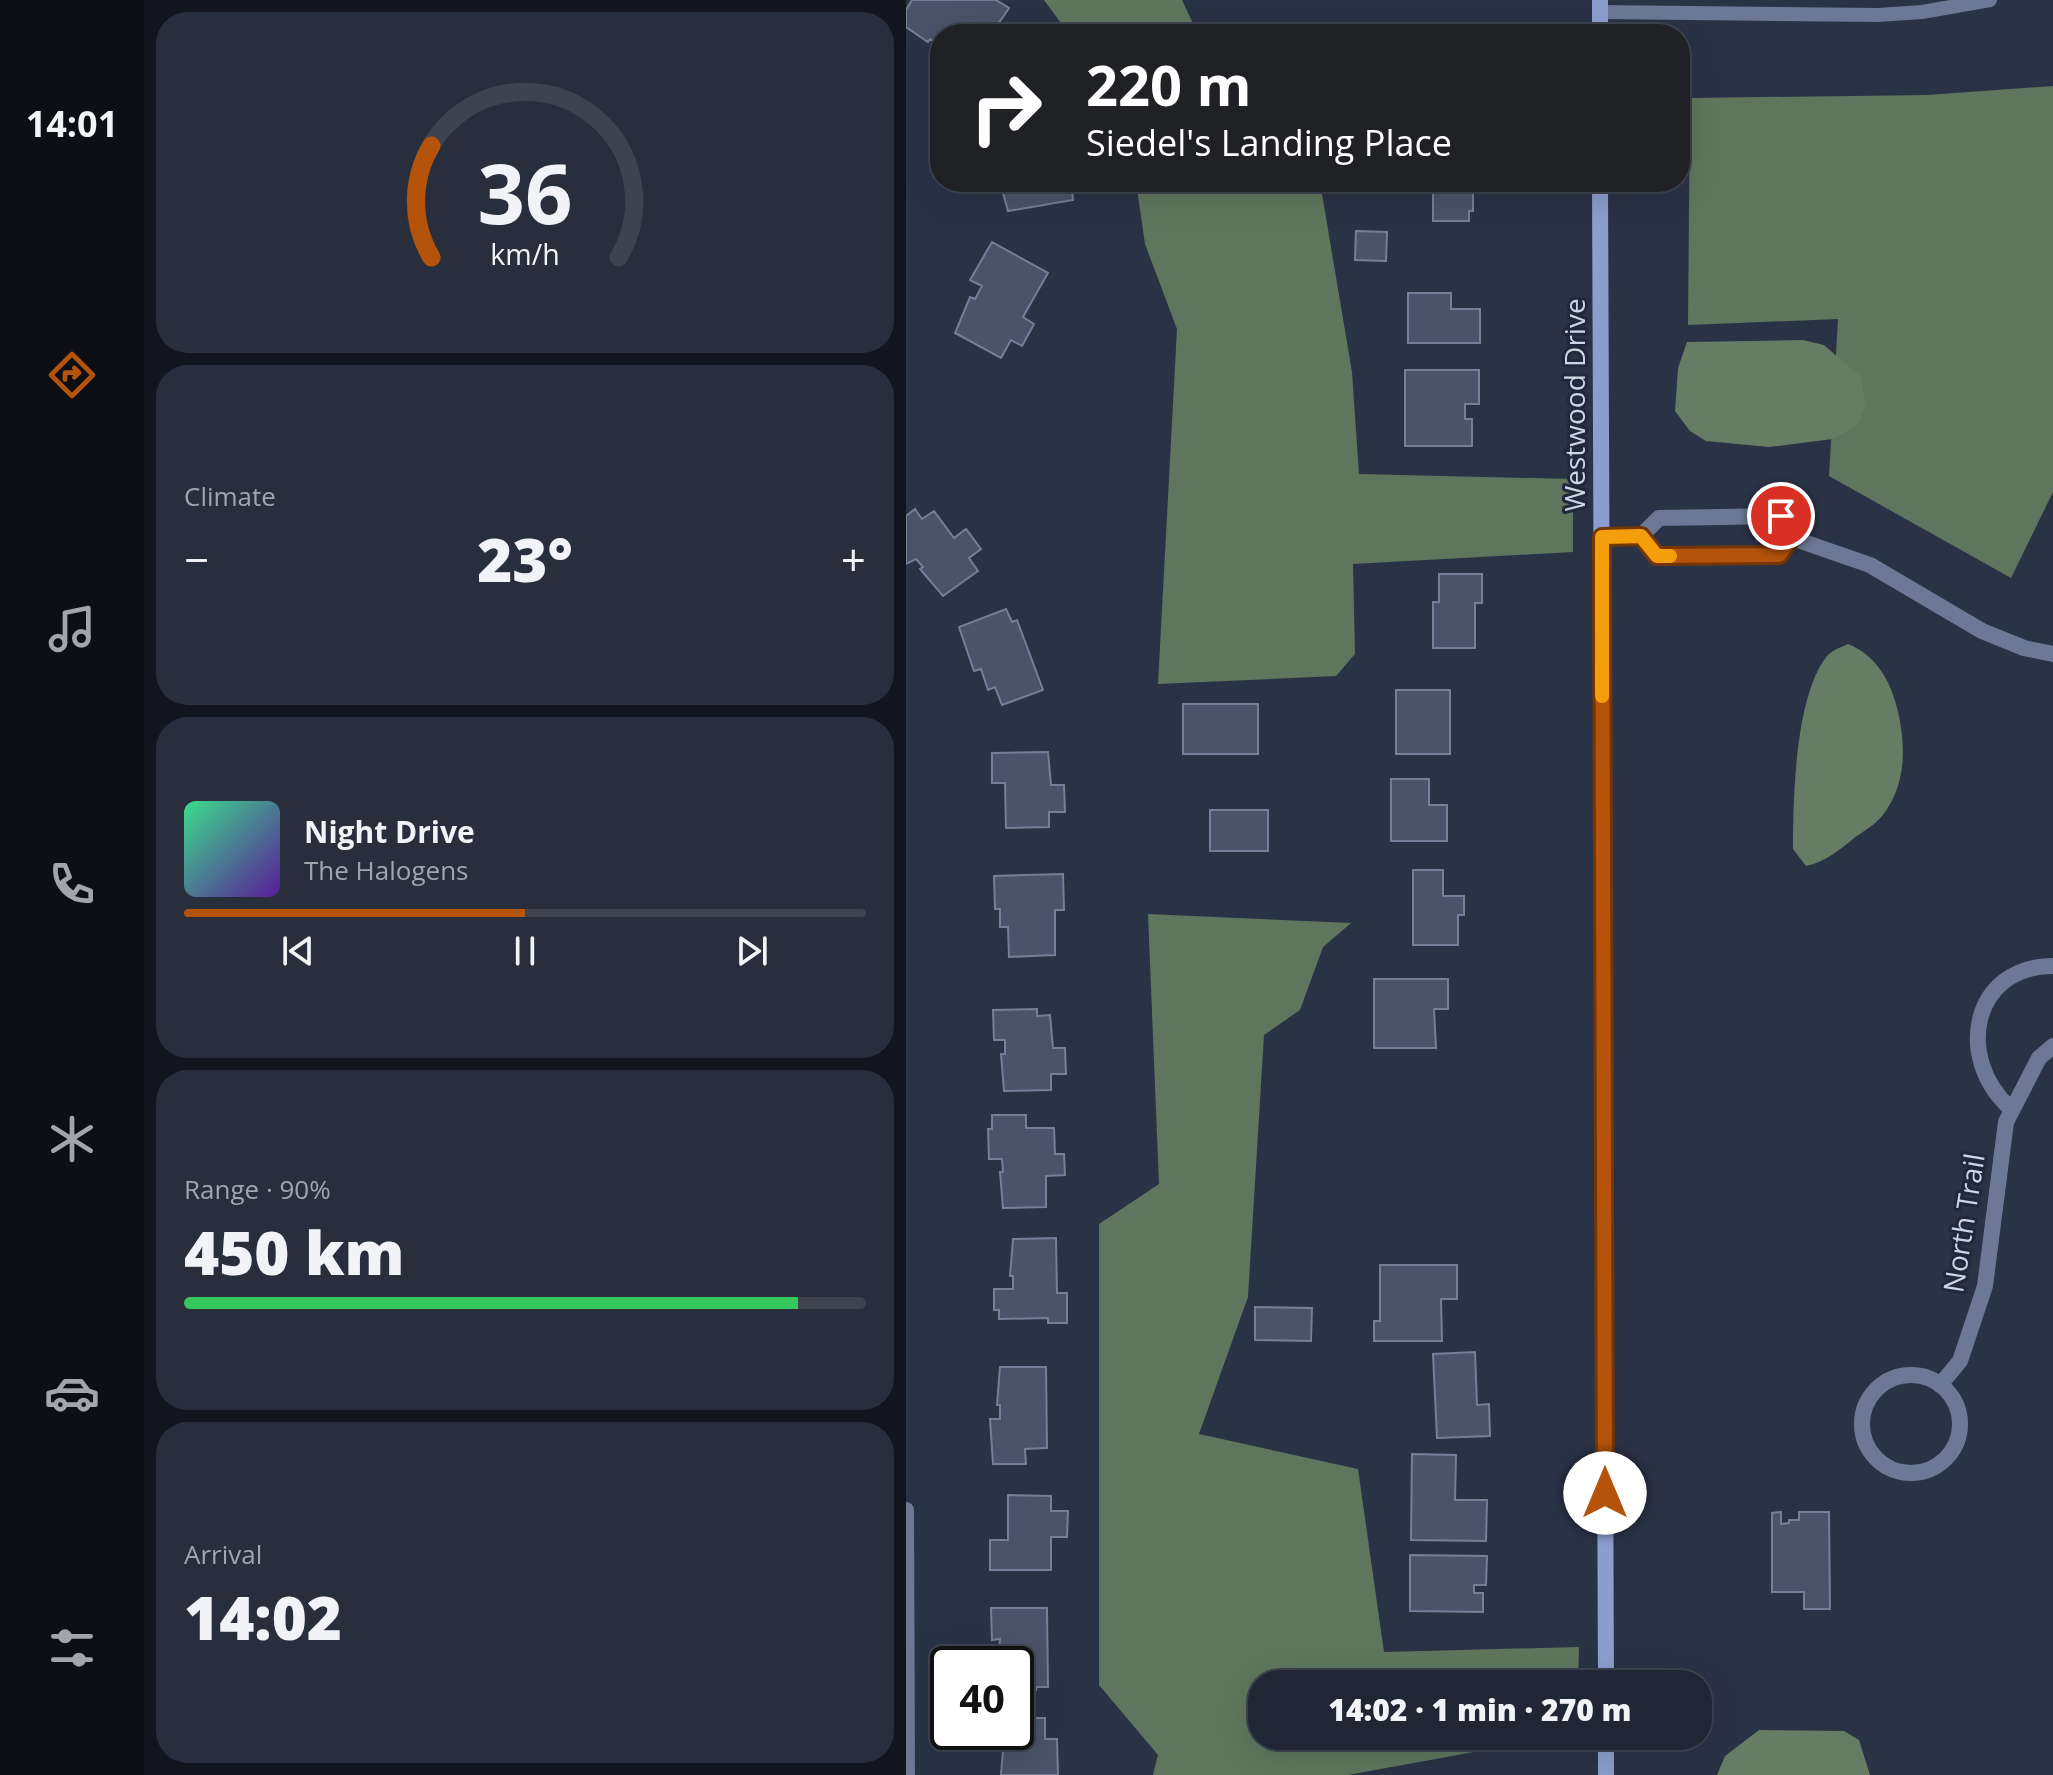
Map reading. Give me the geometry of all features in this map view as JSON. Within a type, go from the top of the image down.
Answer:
[{"type":"street","name":"Westwood Drive","points":[[1600,192],[1606,1670]]},
{"type":"street","points":[[1602,537],[1641,536],[1659,518],[1781,516],[1792,538],[1870,565],[1982,631],[2024,648],[2053,654]]},
{"type":"street","points":[[1641,536],[1657,556],[1779,555],[1792,538]]},
{"type":"street","points":[[2011,1109],[1996,1096],[1982,1070],[1975,1048],[1979,1023],[1986,1002],[2004,983],[2031,966],[2053,966]]},
{"type":"street","name":"North Trail","points":[[1940,1385],[1960,1361],[1985,1286],[2006,1122],[2039,1058],[2053,1046]]},
{"type":"street","points":[[1909,1375],[1926,1377],[1940,1385],[1951,1396],[1958,1410],[1960,1426],[1949,1455],[1937,1466],[1922,1472],[1906,1473],[1891,1469],[1878,1460],[1862,1432],[1862,1415],[1868,1399],[1893,1378],[1909,1375]]},
{"type":"street","points":[[906,1510],[907,1775]]},
{"type":"street","points":[[1606,1750],[1606,1775]]},
{"type":"lane","points":[[1600,6],[1878,15],[1922,12],[1990,0]]},
{"type":"shaded area","points":[[1044,0],[1182,0],[1193,24],[1062,24]]},
{"type":"shaded area","points":[[2053,86],[2053,492],[2011,578],[1829,476],[1838,319],[1688,325],[1690,98],[1927,95]]},
{"type":"shaded area","points":[[1137,192],[1322,192],[1352,372],[1359,474],[1573,479],[1573,552],[1353,564],[1355,654],[1336,676],[1158,684],[1177,329],[1145,244]]},
{"type":"shaded area","points":[[1803,340],[1824,345],[1862,378],[1865,406],[1858,425],[1833,439],[1769,447],[1706,441],[1690,431],[1675,411],[1678,368],[1687,342]]},
{"type":"shaded area","points":[[1848,644],[1873,661],[1885,676],[1893,694],[1902,733],[1900,776],[1897,790],[1879,819],[1831,856],[1806,866],[1793,849],[1795,777],[1802,721],[1816,674],[1829,654]]},
{"type":"shaded area","points":[[1148,914],[1351,923],[1323,947],[1300,1010],[1264,1035],[1248,1297],[1199,1434],[1358,1469],[1384,1652],[1579,1647],[1578,1670],[1248,1670],[1248,1750],[1485,1750],[1348,1775],[1153,1775],[1158,1755],[1099,1685],[1099,1224],[1159,1184]]},
{"type":"shaded area","points":[[1759,1730],[1844,1731],[1859,1740],[1870,1775],[1717,1775],[1725,1756]]},
{"type":"building","points":[[912,0],[996,0],[1009,8],[998,24],[930,24],[928,42],[906,27],[906,10]]},
{"type":"building","points":[[1003,192],[1072,192],[1073,200],[1008,211]]},
{"type":"building","points":[[1433,192],[1473,192],[1473,211],[1469,211],[1469,221],[1433,221]]},
{"type":"building","points":[[1356,231],[1387,232],[1386,261],[1355,260]]},
{"type":"building","points":[[992,242],[1048,273],[1023,317],[1034,324],[1022,346],[1011,340],[1001,358],[955,333],[970,297],[975,299],[982,286],[970,280]]},
{"type":"building","points":[[1408,293],[1451,293],[1451,309],[1480,309],[1480,343],[1408,343]]},
{"type":"building","points":[[1405,370],[1479,370],[1479,404],[1465,404],[1465,419],[1472,419],[1472,446],[1405,446]]},
{"type":"building","points":[[915,509],[922,519],[934,511],[954,538],[966,529],[981,549],[969,558],[978,571],[943,596],[920,569],[923,567],[916,559],[906,564],[906,516]]},
{"type":"building","points":[[1439,574],[1482,574],[1482,603],[1475,603],[1475,648],[1433,648],[1433,602],[1439,602]]},
{"type":"building","points":[[1006,609],[1012,622],[1017,620],[1043,690],[1002,705],[995,687],[988,690],[981,669],[974,671],[959,627]]},
{"type":"building","points":[[1396,690],[1450,690],[1450,754],[1396,754]]},
{"type":"building","points":[[1183,704],[1258,704],[1258,754],[1183,754]]},
{"type":"building","points":[[1048,752],[1051,785],[1064,785],[1065,812],[1049,812],[1049,827],[1006,828],[1005,783],[992,783],[992,753]]},
{"type":"building","points":[[1391,779],[1429,779],[1429,805],[1447,805],[1447,841],[1391,841]]},
{"type":"building","points":[[1210,810],[1268,810],[1268,851],[1210,851]]},
{"type":"building","points":[[1413,870],[1443,870],[1443,896],[1464,896],[1464,915],[1458,915],[1458,945],[1413,945]]},
{"type":"building","points":[[1063,874],[1064,910],[1055,910],[1055,955],[1009,957],[1008,927],[1000,927],[1000,909],[995,909],[994,876]]},
{"type":"building","points":[[1374,979],[1448,979],[1448,1009],[1434,1009],[1436,1048],[1374,1048]]},
{"type":"building","points":[[1037,1009],[1037,1016],[1050,1015],[1053,1048],[1065,1048],[1066,1074],[1051,1074],[1051,1090],[1004,1091],[1001,1054],[1005,1054],[1005,1040],[994,1040],[993,1010]]},
{"type":"building","points":[[992,1115],[1026,1115],[1026,1128],[1054,1128],[1055,1154],[1064,1154],[1065,1175],[1046,1176],[1046,1207],[1003,1208],[1002,1159],[989,1159],[988,1129],[992,1129]]},
{"type":"building","points":[[1056,1238],[1057,1293],[1067,1293],[1067,1323],[1048,1323],[1048,1318],[999,1319],[999,1310],[994,1310],[994,1289],[1013,1289],[1013,1276],[1010,1276],[1013,1239]]},
{"type":"building","points":[[1380,1265],[1457,1265],[1457,1299],[1441,1299],[1442,1341],[1374,1341],[1374,1321],[1380,1321]]},
{"type":"building","points":[[1255,1307],[1312,1308],[1311,1341],[1255,1340]]},
{"type":"building","points":[[1475,1352],[1477,1405],[1489,1404],[1490,1436],[1437,1438],[1433,1354]]},
{"type":"building","points":[[1000,1367],[1046,1367],[1047,1448],[1025,1449],[1026,1464],[993,1464],[990,1419],[1000,1419],[1000,1405],[997,1405]]},
{"type":"building","points":[[1412,1454],[1456,1455],[1455,1500],[1487,1500],[1486,1541],[1411,1540]]},
{"type":"building","points":[[1008,1495],[1051,1496],[1051,1511],[1068,1511],[1067,1537],[1051,1537],[1051,1570],[990,1570],[990,1540],[1008,1540]]},
{"type":"building","points":[[1781,1512],[1781,1524],[1799,1520],[1799,1512],[1829,1512],[1830,1609],[1804,1609],[1804,1592],[1772,1592],[1772,1513]]},
{"type":"building","points":[[1410,1555],[1487,1556],[1486,1585],[1474,1585],[1474,1593],[1483,1593],[1483,1612],[1410,1611]]},
{"type":"building","points":[[991,1608],[1047,1608],[1048,1687],[1034,1690],[1034,1646],[999,1646],[1000,1639],[992,1640]]},
{"type":"building","points":[[1034,1718],[1045,1718],[1045,1739],[1057,1739],[1058,1775],[1001,1775],[1003,1750],[1034,1750]]},
{"type":"slow traffic","points":[[1602,696],[1602,537],[1641,536],[1657,556],[1670,556]]},
{"type":"route","points":[[1605,1493],[1602,537],[1641,536],[1657,556],[1779,555],[1792,538],[1781,516]]}]
